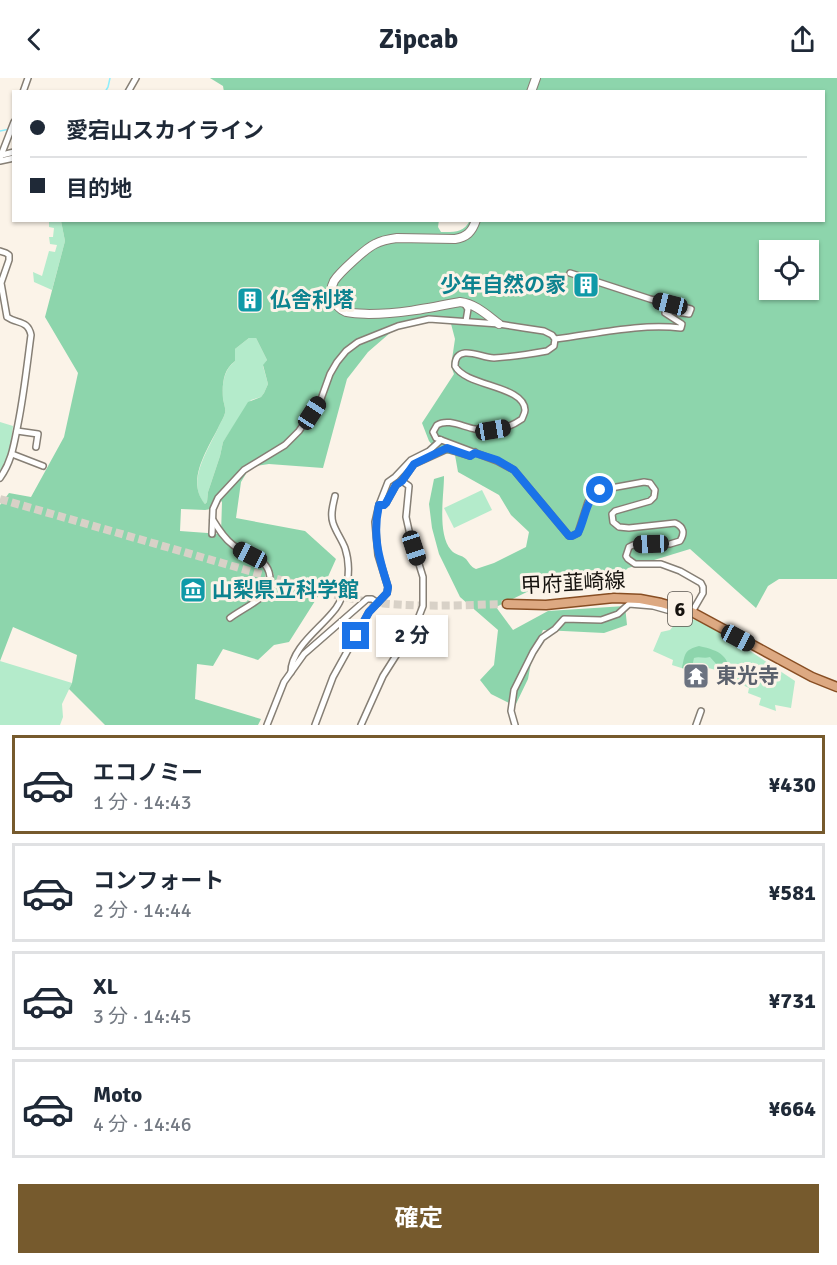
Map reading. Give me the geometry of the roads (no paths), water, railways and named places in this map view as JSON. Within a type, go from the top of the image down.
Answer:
[{"type":"main road","points":[[475,222],[473,229],[463,238],[397,238],[374,244],[339,276],[334,282],[332,294],[336,304],[346,312],[400,313],[460,302],[474,306],[500,324]]},
{"type":"main road","name":"甲府韮崎線","points":[[507,604],[546,605],[603,598],[640,599],[661,603],[692,612],[812,677],[837,687]]},
{"type":"street","points":[[1,158],[12,126]]},
{"type":"street","points":[[0,250],[9,255],[1,283],[7,317],[26,324],[31,331],[25,388],[17,431],[8,466],[0,478]]},
{"type":"street","points":[[555,339],[641,327],[681,328],[682,324],[665,313],[666,310],[689,314],[691,309],[650,299],[570,273]]},
{"type":"street","points":[[464,303],[468,309],[466,321]]},
{"type":"street","points":[[212,534],[213,509],[218,498],[244,470],[285,445],[303,426],[321,399],[337,362],[358,342],[398,326],[429,319],[500,324],[544,331],[552,335],[555,339],[554,346],[547,351],[492,358],[473,353],[459,355],[455,366],[461,375],[514,395],[522,402],[525,410],[522,420],[512,426],[493,430],[439,422],[433,432],[436,438],[497,460],[514,470],[569,536],[578,533],[588,502],[597,492],[607,488],[650,483],[655,490],[654,497],[650,501],[615,511],[612,514],[613,522],[622,528],[675,523],[680,525],[683,532],[680,541],[670,544],[633,545],[629,547],[626,556],[635,564],[655,563],[680,571],[701,583],[703,593],[688,616],[653,606],[629,604],[618,614],[601,620],[564,619],[543,638],[532,652],[514,690],[511,711],[514,725]]},
{"type":"street","points":[[17,431],[38,434],[36,447]]},
{"type":"street","points":[[315,725],[333,677],[369,612],[387,593],[388,587],[378,555],[375,522],[388,482],[411,459],[429,451],[441,440]]},
{"type":"street","points":[[379,505],[386,503],[396,485],[402,481],[414,464],[447,448],[470,456],[475,453]]},
{"type":"street","points":[[12,454],[43,466]]},
{"type":"street","points":[[361,725],[380,682],[416,624],[423,606],[423,577],[406,517],[408,486],[402,481]]},
{"type":"street","points":[[291,672],[291,665],[299,650],[340,603],[347,586],[348,562],[345,548],[333,524],[335,496]]},
{"type":"street","points":[[212,519],[221,534],[231,544],[263,561],[270,575],[269,588],[263,595],[230,618]]},
{"type":"street","points":[[267,725],[282,687],[310,649],[368,599],[378,603]]},
{"type":"street","points":[[696,725],[701,711]]},
{"type":"waterway","points":[[106,90],[110,78]]},
{"type":"waterway","points":[[0,131],[10,129]]},
{"type":"tunnel","points":[[0,499],[326,593],[354,599],[405,605],[507,604]]},
{"type":"place","name":"少年自然の家","points":[[586,285]]},
{"type":"place","name":"仏舎利塔","points":[[250,300]]},
{"type":"place","name":"山梨県立科学館","points":[[193,590]]},
{"type":"place","name":"東光寺","points":[[696,676]]}]
